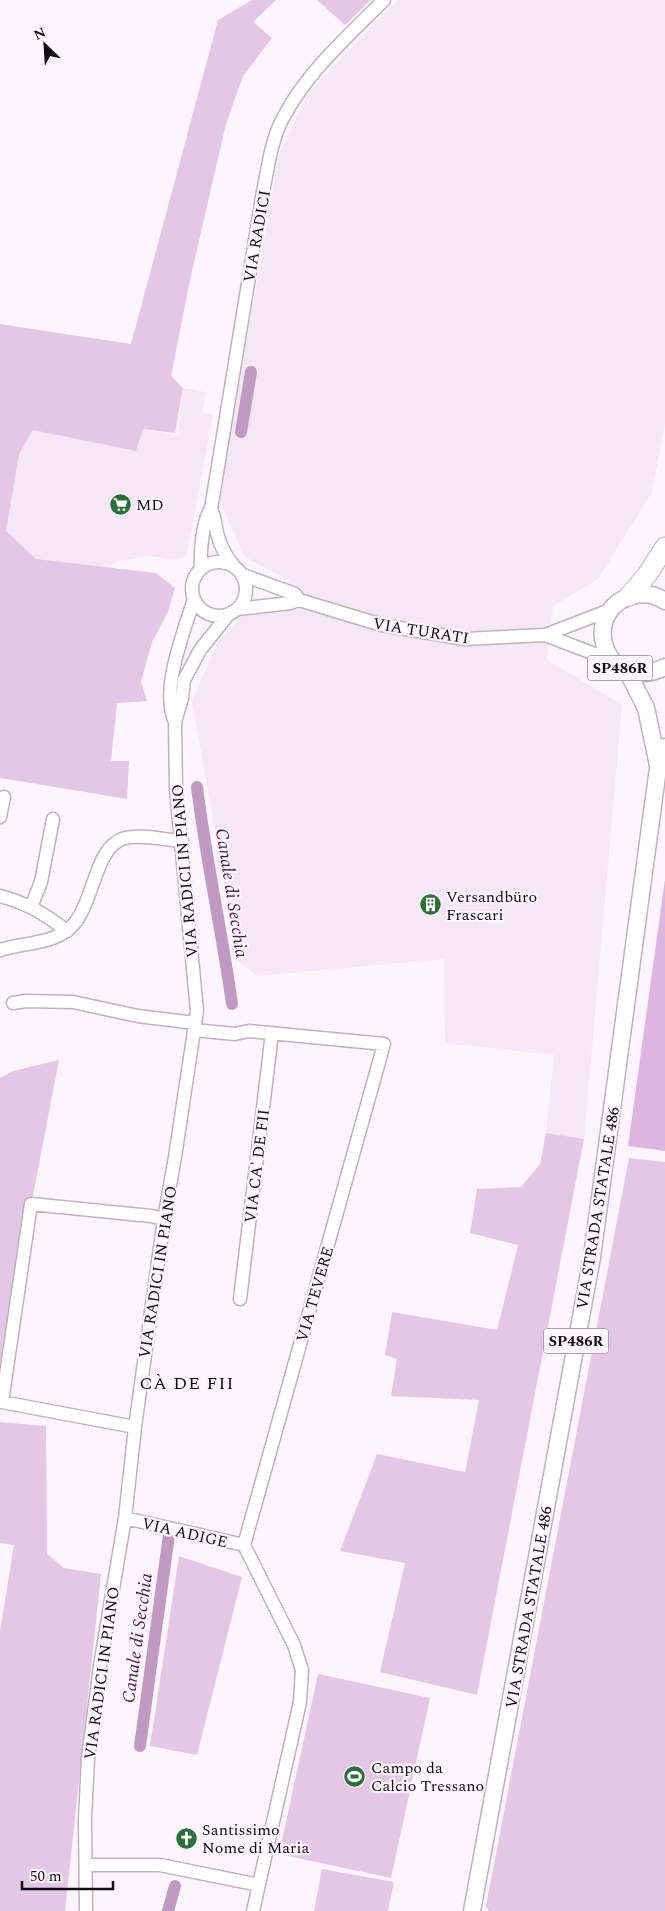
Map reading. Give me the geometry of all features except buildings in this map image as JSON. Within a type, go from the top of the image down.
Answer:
[{"type":"highway","points":[[629,596],[665,547]]},
{"type":"main road","points":[[610,610],[629,596],[641,594],[652,595],[665,601]]},
{"type":"main road","name":"SP486R","points":[[610,610],[603,627],[602,636],[604,645],[613,661],[627,671],[640,674],[653,673],[665,668]]},
{"type":"main road","name":"SP486R","points":[[627,671],[646,708],[658,768]]},
{"type":"main road","name":"SP486R","points":[[658,768],[665,747]]},
{"type":"main road","name":"VIA STRADA STATALE 486","points":[[472,1911],[592,1257],[658,768]]},
{"type":"street","name":"VIA RADICI","points":[[201,569],[204,530],[211,509],[263,192],[272,150],[282,120],[303,86],[341,43],[384,0]]},
{"type":"street","name":"VIA RADICI","points":[[211,509],[215,516],[218,534],[228,560],[239,571]]},
{"type":"street","points":[[224,562],[239,571],[247,589],[243,603],[233,612],[220,616],[204,612],[194,599],[192,588],[193,582],[201,569],[212,563],[224,562]]},
{"type":"street","name":"VIA TURATI","points":[[239,571],[295,594],[299,600]]},
{"type":"street","name":"VIA RADICI IN PIANO","points":[[175,722],[171,714],[170,700],[175,658],[194,599]]},
{"type":"street","name":"VIA TURATI","points":[[233,612],[299,600],[382,625],[465,639],[545,635]]},
{"type":"street","points":[[545,635],[610,610]]},
{"type":"street","name":"VIA RADICI IN PIANO","points":[[86,1911],[85,1819],[88,1758],[100,1666],[125,1518],[135,1427],[164,1220],[197,1011],[176,789],[175,722],[182,698],[184,680],[200,650],[233,612]]},
{"type":"street","points":[[545,635],[613,661]]},
{"type":"street","points":[[0,817],[4,797]]},
{"type":"street","points":[[31,907],[41,882],[52,819]]},
{"type":"street","points":[[0,950],[51,938],[67,931],[78,920],[95,880],[101,859],[111,846],[124,838],[137,837],[182,841]]},
{"type":"street","points":[[0,896],[22,902],[67,931]]},
{"type":"street","points":[[13,1003],[26,1001],[73,1002],[235,1034],[249,1031],[272,1033]]},
{"type":"street","name":"VIA TEVERE","points":[[244,1545],[384,1044],[272,1033]]},
{"type":"street","name":"VIA CA' DE FII","points":[[240,1299],[272,1033]]},
{"type":"street","points":[[135,1427],[2,1402],[30,1204],[151,1216],[164,1220]]},
{"type":"street","name":"VIA ADIGE","points":[[125,1518],[244,1545]]},
{"type":"street","points":[[244,1545],[294,1645],[302,1670],[300,1702],[253,1911]]},
{"type":"street","points":[[86,1865],[160,1865],[259,1885]]},
{"type":"shaded area","points":[[252,0],[276,0],[253,22],[272,38],[243,76],[226,124],[190,280],[171,376],[183,388],[175,433],[143,429],[136,451],[33,430],[19,454],[6,531],[36,559],[156,573],[175,588],[168,612],[152,642],[141,682],[147,701],[117,703],[111,761],[129,761],[127,799],[0,778],[0,324],[131,344],[218,20]]},
{"type":"shaded area","points":[[317,0],[371,0],[345,25]]},
{"type":"shaded area","points":[[398,0],[665,0],[665,423],[652,492],[598,579],[553,606],[547,660],[622,705],[584,1139],[546,1133],[554,1055],[445,1043],[444,959],[257,976],[238,961],[192,701],[218,641],[243,615],[276,612],[289,580],[245,557],[219,500],[279,155],[308,93]]},
{"type":"shaded area","points":[[183,388],[206,392],[202,413],[213,415],[187,553],[184,557],[173,560],[151,556],[120,561],[103,567],[36,559],[6,531],[19,454],[33,429],[136,451],[143,429],[178,436]]},
{"type":"shaded area","points":[[665,879],[665,1151],[628,1146]]},
{"type":"shaded area","points":[[59,1060],[0,1368],[0,1078],[13,1071]]},
{"type":"shaded area","points":[[546,1133],[584,1139],[477,1695],[380,1672],[405,1563],[340,1551],[377,1454],[465,1472],[479,1400],[391,1396],[397,1359],[385,1355],[392,1312],[497,1330],[518,1245],[470,1233],[477,1189],[521,1187],[540,1164]]},
{"type":"shaded area","points":[[629,1158],[665,1162],[665,1911],[489,1911],[486,1906]]},
{"type":"shaded area","points":[[0,1422],[46,1426],[47,1554],[64,1568],[101,1574],[65,1911],[0,1911],[0,1631],[14,1545],[0,1543]]},
{"type":"shaded area","points":[[179,1556],[242,1577],[197,1755],[150,1746]]},
{"type":"shaded area","name":"Campo da Calcio Tressano","points":[[318,1674],[430,1698],[391,1878],[279,1854]]},
{"type":"shaded area","points":[[322,1869],[394,1882],[388,1911],[314,1911]]},
{"type":"waterway","name":"Canale di Secchia","points":[[241,432],[251,372]]},
{"type":"waterway","name":"Canale di Secchia","points":[[197,787],[232,1004]]},
{"type":"waterway","name":"Canale di Secchia","points":[[140,1746],[169,1535]]},
{"type":"waterway","name":"Canale di Secchia","points":[[168,1911],[175,1886]]},
{"type":"place","name":"MD","points":[[120,504]]},
{"type":"place","name":"Versandbüro Frascari","points":[[430,905]]},
{"type":"place","name":"Campo da Calcio Tressano","points":[[355,1776]]},
{"type":"place","name":"Santissimo Nome di Maria","points":[[186,1838]]},
{"type":"district","name":"CÀ DE FII","points":[[187,1383]]}]
